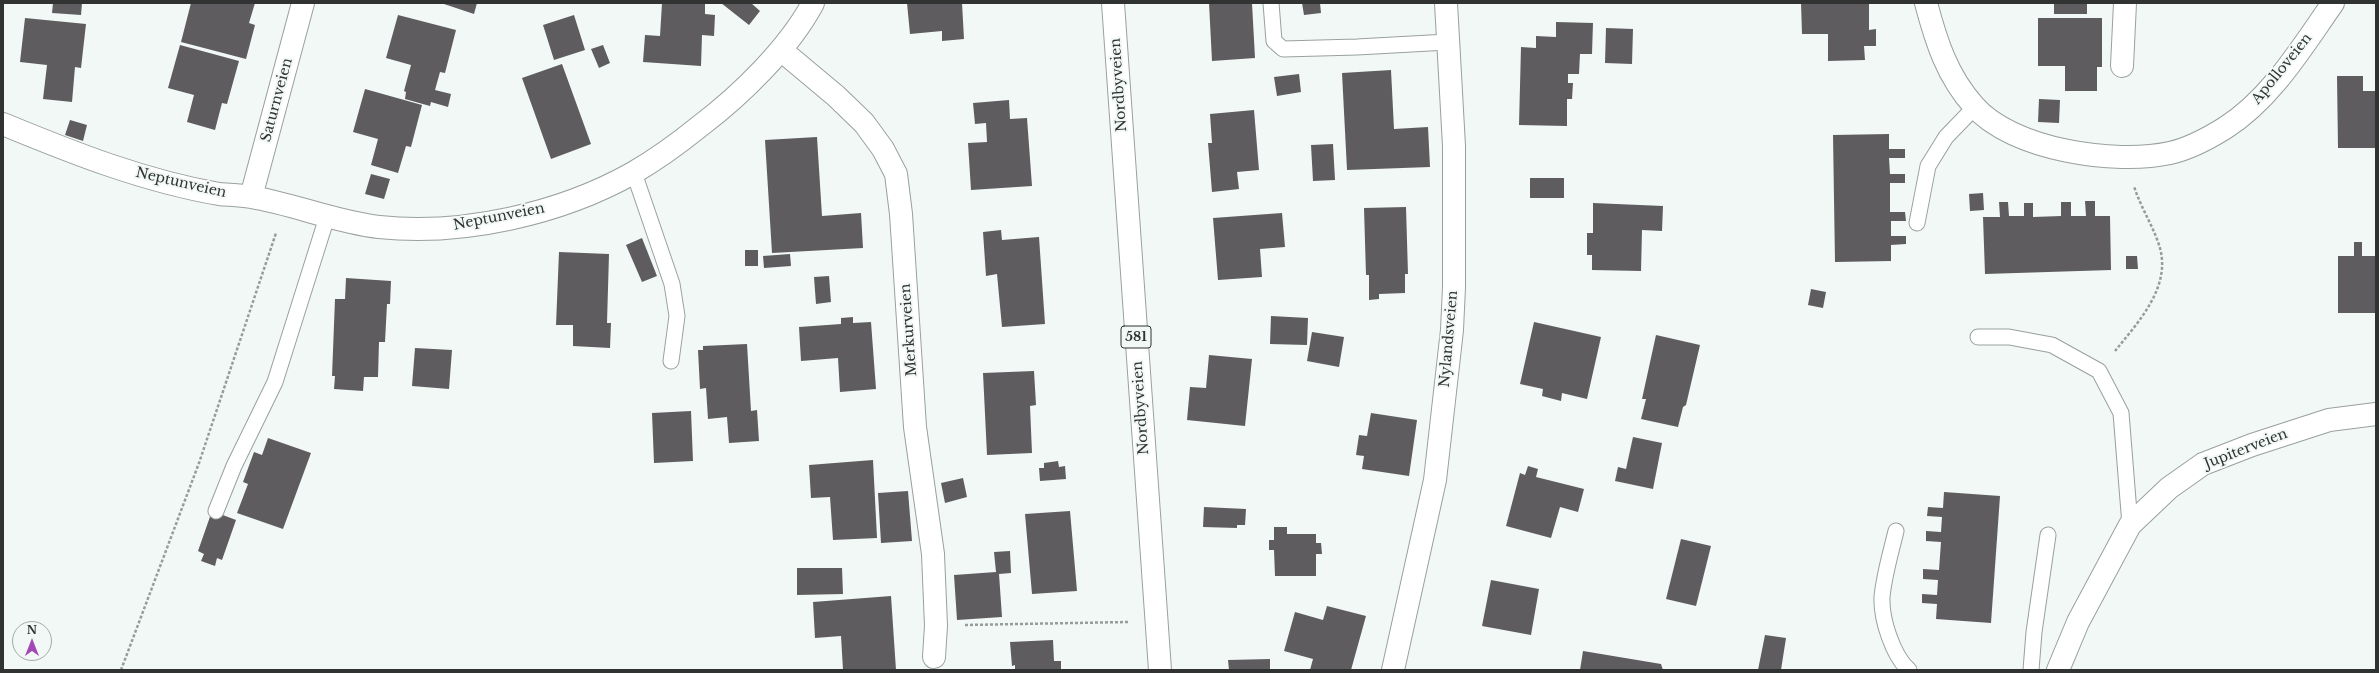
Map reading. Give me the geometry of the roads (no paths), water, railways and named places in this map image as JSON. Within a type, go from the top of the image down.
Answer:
[{"type":"street","name":"Saturnveien","points":[[251,197],[303,3]]},
{"type":"street","name":"Neptunveien","points":[[3,124],[91,160],[128,172],[219,194],[251,197],[327,217],[379,227],[444,228],[471,225],[540,210],[584,197],[634,173],[669,151],[717,113],[781,50],[814,3]]},
{"type":"street","name":"Nordbyveien","points":[[1113,3],[1160,670]]},
{"type":"street","name":"Nylandsveien","points":[[1393,670],[1435,480],[1452,330],[1454,287],[1454,146],[1446,3]]},
{"type":"street","name":"Apolloveien","points":[[1926,3],[1944,62],[1954,80],[1975,107],[2018,136],[2046,146],[2076,153],[2126,158],[2171,153],[2225,129],[2264,95],[2287,67],[2333,3]]},
{"type":"street","points":[[2122,66],[2125,3]]},
{"type":"street","name":"Merkurveien","points":[[781,50],[836,96],[864,123],[883,149],[896,174],[901,214],[915,427],[933,554],[936,626],[934,657]]},
{"type":"street","name":"Jupiterveien","points":[[2058,670],[2078,622],[2130,526],[2168,488],[2203,464],[2252,445],[2329,420],[2376,414]]},
{"type":"lane","points":[[1271,3],[1274,40],[1283,48],[1357,47],[1448,42]]},
{"type":"lane","points":[[1917,223],[1928,166],[1946,137],[1975,107]]},
{"type":"lane","points":[[634,173],[672,284],[677,316],[671,361]]},
{"type":"lane","points":[[216,511],[234,466],[275,382],[327,217]]},
{"type":"lane","points":[[1978,337],[2009,337],[2052,345],[2100,370],[2120,413],[2130,526]]},
{"type":"lane","points":[[1896,531],[1882,598],[1888,634],[1902,663],[1909,670]]},
{"type":"lane","points":[[2031,670],[2034,632],[2048,535]]}]
